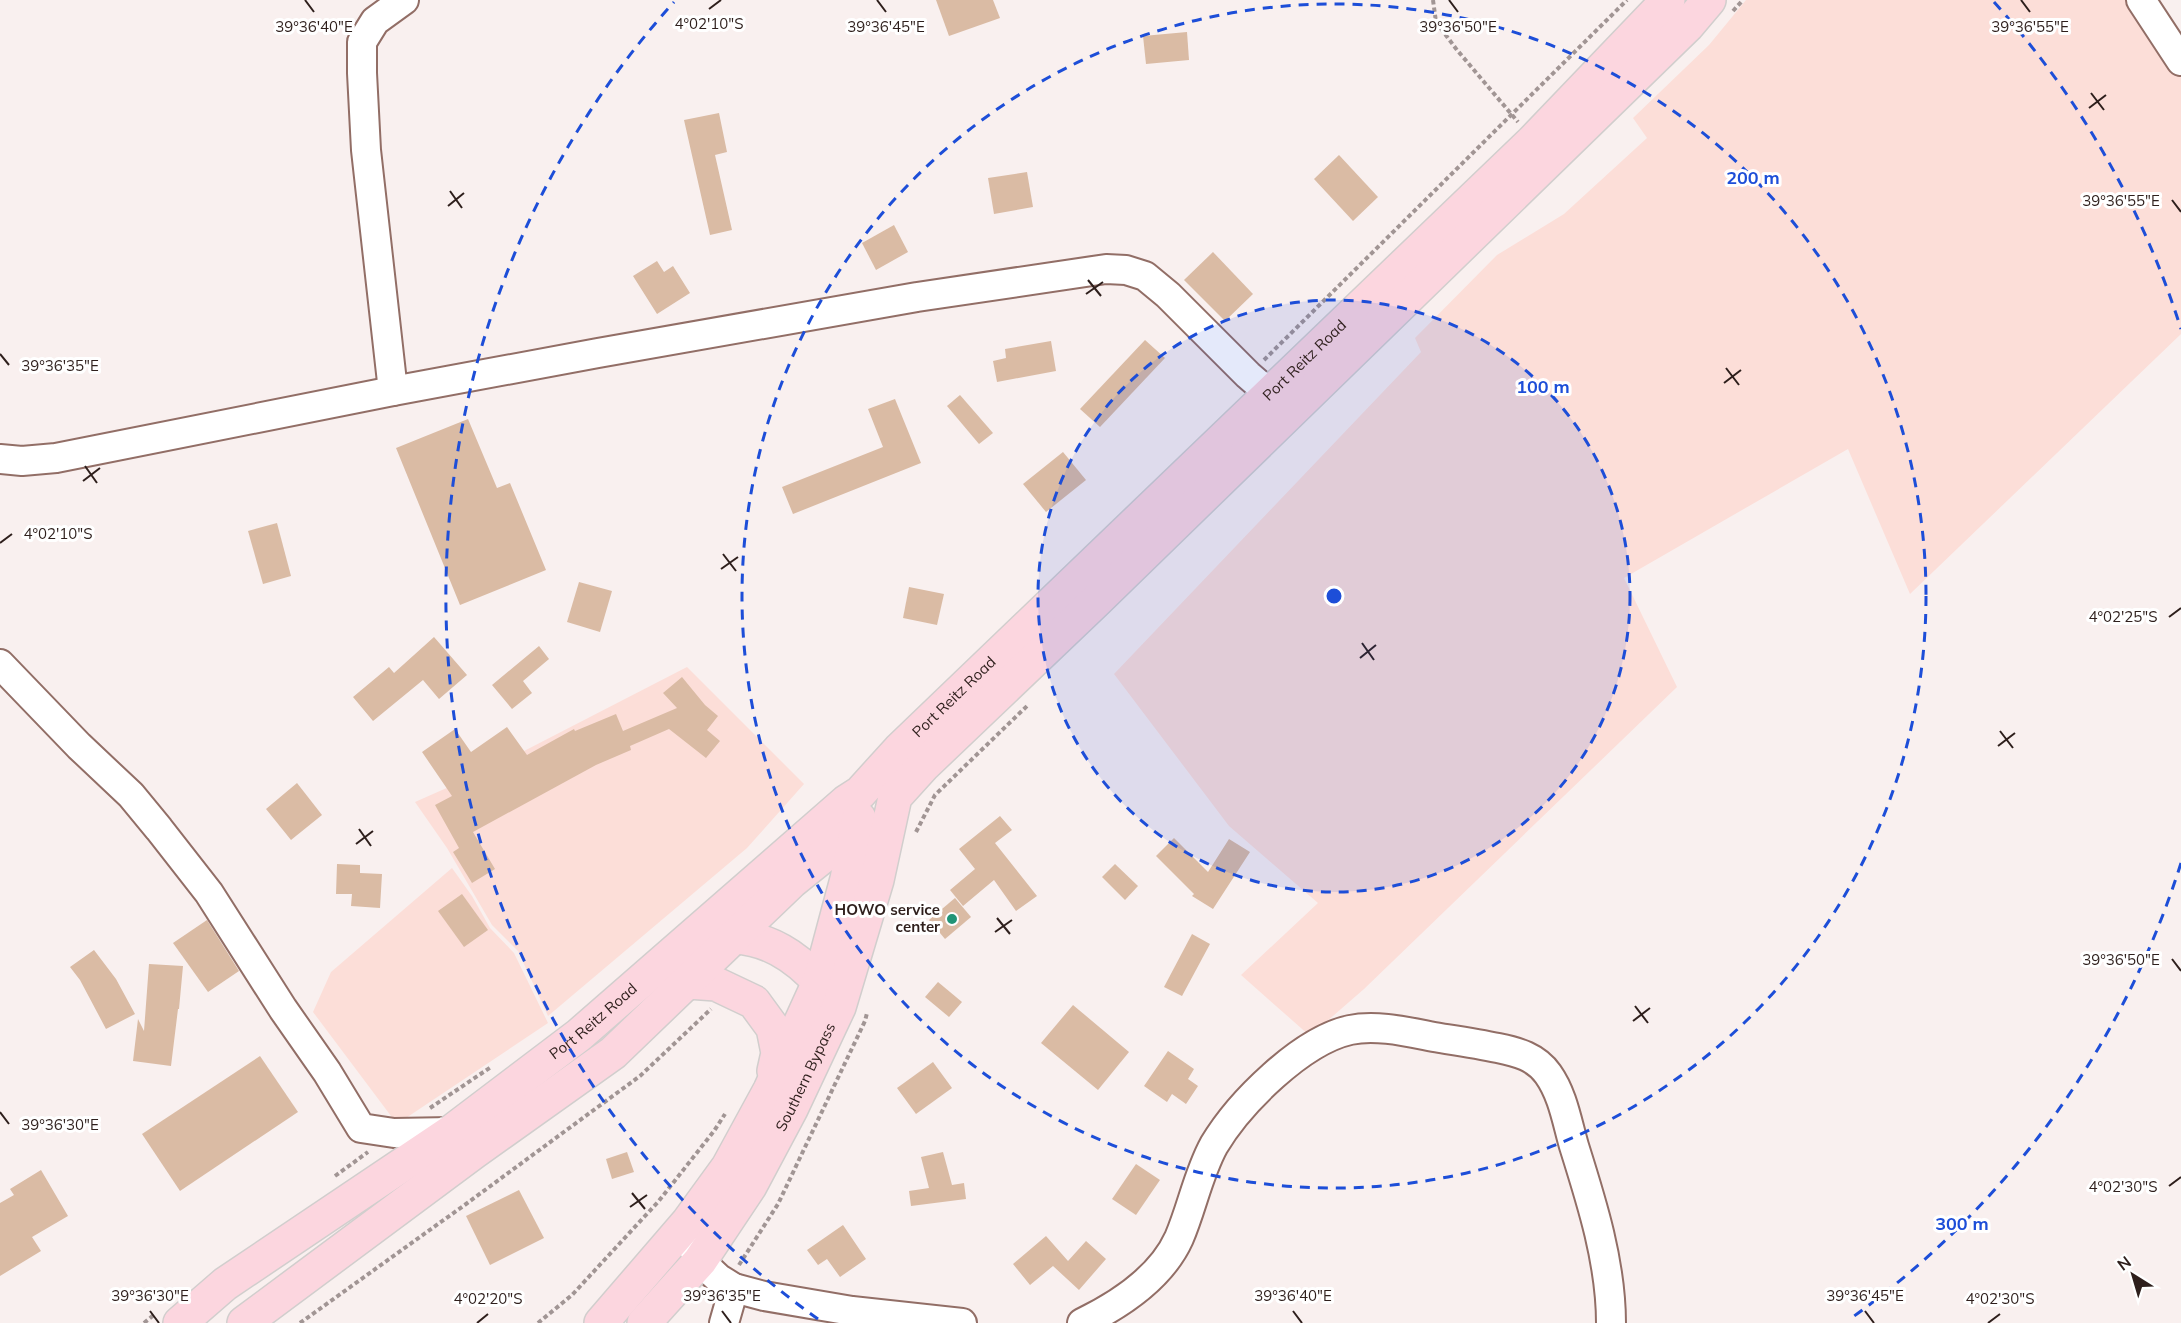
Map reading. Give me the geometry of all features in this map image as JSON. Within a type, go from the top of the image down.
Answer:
[{"type":"main road","name":"Port Reitz Road","points":[[171,1316],[225,1284],[451,1132],[579,1035],[846,802],[860,793],[1260,385],[1532,142],[1668,0]]},
{"type":"main road","points":[[895,798],[924,765],[1687,26],[1719,9]]},
{"type":"main road","name":"Southern Bypass","points":[[601,1323],[688,1222],[728,1167],[770,1090],[820,980],[858,828],[860,793]]},
{"type":"main road","name":"Southern Bypass","points":[[644,1323],[700,1261],[750,1186],[791,1109],[853,1008],[895,798]]},
{"type":"main road","points":[[244,1323],[474,1152],[613,1053],[791,882],[858,828]]},
{"type":"main road","points":[[735,937],[762,940],[790,955],[853,1008]]},
{"type":"main road","points":[[687,982],[716,984],[743,995],[754,1002],[766,1016],[773,1028],[778,1053],[770,1090]]},
{"type":"street","points":[[393,391],[371,206],[362,73],[363,42],[375,21],[404,0]]},
{"type":"street","points":[[2141,0],[2181,61]]},
{"type":"street","points":[[0,459],[22,461],[56,458],[393,391],[917,297],[1106,269],[1126,270],[1145,276],[1168,295],[1260,385]]},
{"type":"street","points":[[0,664],[79,746],[131,795],[159,828],[209,893],[283,1009],[327,1072],[361,1128],[394,1133],[451,1132]]},
{"type":"street","points":[[858,828],[895,798]]},
{"type":"street","points":[[1082,1323],[1123,1299],[1151,1278],[1166,1260],[1179,1238],[1188,1209],[1214,1146],[1238,1111],[1283,1067],[1309,1050],[1327,1039],[1350,1030],[1367,1029],[1388,1029],[1514,1051],[1534,1059],[1548,1074],[1561,1097],[1592,1200],[1605,1264],[1611,1323]]},
{"type":"street","points":[[688,1222],[690,1246],[700,1261],[717,1278],[730,1286],[843,1316],[962,1323]]},
{"type":"street","points":[[724,1323],[730,1286]]},
{"type":"path","points":[[1433,0],[1437,22],[1457,50],[1512,113],[1532,142]]},
{"type":"path","points":[[1260,385],[1512,113],[1627,0]]},
{"type":"path","points":[[1719,9],[1743,0]]},
{"type":"path","points":[[913,837],[935,795],[1030,703]]},
{"type":"path","points":[[300,1323],[640,1076],[715,1006]]},
{"type":"path","points":[[730,1286],[778,1204],[865,1021],[853,1008]]},
{"type":"path","points":[[328,1181],[492,1066]]},
{"type":"path","points":[[538,1323],[572,1295],[658,1202],[727,1111]]},
{"type":"path","points":[[144,1323],[171,1316]]},
{"type":"shaded area","points":[[1746,0],[2129,0],[2181,76],[2181,334],[1910,594],[1848,449],[1624,578],[1677,687],[1364,989],[1310,1036],[1241,975],[1318,903],[1229,826],[1114,674],[1421,352],[1415,338],[1497,255],[1564,214],[1647,138],[1633,118],[1709,45]]},
{"type":"shaded area","points":[[687,667],[804,784],[747,848],[548,1016],[518,951],[492,925],[447,848],[415,802],[485,771]]},
{"type":"shaded area","points":[[452,868],[472,896],[490,928],[514,953],[548,1023],[397,1124],[313,1012],[331,972]]},
{"type":"building","points":[[936,0],[993,0],[1000,18],[949,36]]},
{"type":"building","points":[[1187,32],[1189,60],[1146,64],[1143,36]]},
{"type":"building","points":[[719,113],[727,152],[715,155],[732,230],[710,235],[684,120]]},
{"type":"building","points":[[1339,155],[1378,197],[1353,221],[1314,179]]},
{"type":"building","points":[[1027,172],[1033,207],[994,214],[988,178]]},
{"type":"building","points":[[894,225],[908,252],[876,270],[862,243]]},
{"type":"building","points":[[1213,252],[1253,294],[1225,321],[1184,280]]},
{"type":"building","points":[[657,261],[664,272],[673,266],[690,293],[657,314],[633,276]]},
{"type":"building","points":[[1145,340],[1165,358],[1100,427],[1080,409]]},
{"type":"building","points":[[1051,341],[1056,371],[997,382],[993,361],[1006,358],[1005,349]]},
{"type":"building","points":[[960,395],[993,433],[979,444],[947,406]]},
{"type":"building","points":[[895,399],[921,463],[793,514],[782,487],[883,447],[868,409]]},
{"type":"building","points":[[468,419],[497,488],[510,483],[546,570],[460,605],[396,448]]},
{"type":"building","points":[[1063,452],[1086,480],[1046,512],[1023,484]]},
{"type":"building","points":[[277,523],[291,576],[263,584],[248,531]]},
{"type":"building","points":[[579,582],[612,591],[600,632],[567,622]]},
{"type":"building","points":[[909,587],[944,594],[937,625],[903,618]]},
{"type":"building","points":[[434,637],[467,675],[439,699],[423,680],[373,721],[353,697],[389,667],[394,673]]},
{"type":"building","points":[[539,646],[549,659],[523,681],[532,693],[512,709],[492,685]]},
{"type":"building","points":[[682,677],[705,705],[718,716],[707,730],[720,741],[706,758],[669,729],[630,746],[631,750],[596,765],[473,832],[495,869],[472,883],[453,852],[459,848],[435,805],[452,796],[422,752],[455,729],[471,752],[507,727],[527,755],[574,729],[575,731],[616,714],[623,731],[677,708],[663,693]]},
{"type":"building","points":[[297,783],[322,815],[291,840],[266,809]]},
{"type":"building","points":[[1000,816],[1012,830],[995,843],[1037,896],[1016,911],[994,880],[963,906],[950,890],[975,869],[959,849]]},
{"type":"building","points":[[1174,838],[1208,872],[1229,839],[1250,852],[1213,909],[1192,896],[1194,894],[1156,856]]},
{"type":"building","points":[[337,864],[360,865],[360,873],[382,874],[380,908],[351,906],[352,894],[336,894]]},
{"type":"building","points":[[1115,864],[1138,886],[1125,900],[1102,877]]},
{"type":"building","points":[[462,894],[488,930],[464,947],[438,911]]},
{"type":"building","points":[[955,898],[971,917],[945,939],[929,920]]},
{"type":"building","points":[[207,920],[239,971],[208,992],[173,943]]},
{"type":"building","points":[[1192,934],[1210,944],[1182,996],[1164,987]]},
{"type":"building","points":[[94,950],[116,979],[135,1014],[106,1029],[80,980],[70,967]]},
{"type":"building","points":[[149,964],[183,966],[171,1066],[133,1061],[138,1019],[144,1031]]},
{"type":"building","points":[[938,982],[962,1002],[949,1017],[925,997]]},
{"type":"building","points":[[1073,1005],[1129,1052],[1098,1090],[1041,1043]]},
{"type":"building","points":[[1168,1051],[1194,1069],[1188,1079],[1198,1086],[1186,1104],[1172,1094],[1167,1102],[1144,1086]]},
{"type":"building","points":[[260,1056],[298,1112],[180,1191],[142,1134]]},
{"type":"building","points":[[933,1062],[952,1088],[916,1114],[897,1088]]},
{"type":"building","points":[[627,1152],[634,1172],[612,1179],[606,1159]]},
{"type":"building","points":[[943,1152],[952,1185],[964,1183],[966,1199],[911,1206],[909,1191],[929,1188],[921,1157]]},
{"type":"building","points":[[1136,1164],[1160,1180],[1136,1215],[1112,1199]]},
{"type":"building","points":[[41,1170],[68,1216],[32,1237],[41,1251],[0,1276],[0,1203],[14,1195],[10,1189]]},
{"type":"building","points":[[519,1190],[544,1238],[490,1265],[466,1216]]},
{"type":"building","points":[[843,1225],[866,1259],[840,1277],[827,1259],[818,1265],[807,1250]]},
{"type":"building","points":[[1046,1236],[1068,1261],[1086,1241],[1106,1259],[1079,1290],[1053,1266],[1030,1285],[1013,1264]]},
{"type":"place","name":"HOWO service center","points":[[952,919]]}]
